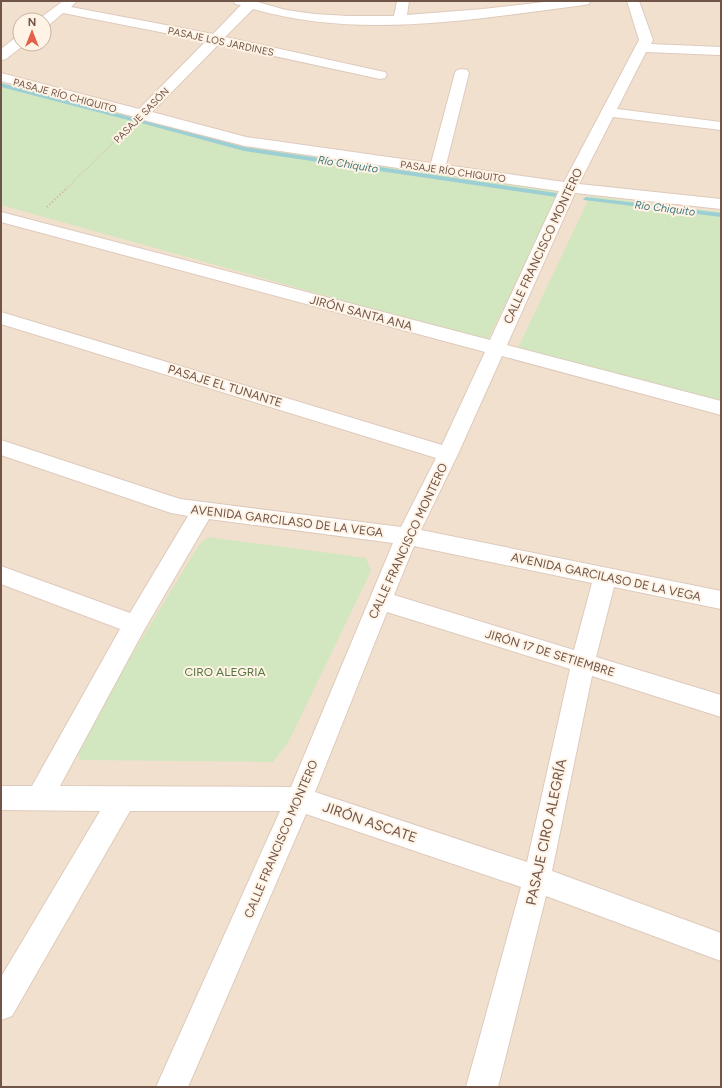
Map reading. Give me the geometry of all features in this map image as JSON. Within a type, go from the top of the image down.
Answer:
[{"type":"street","points":[[400,20],[403,1]]},
{"type":"street","points":[[245,2],[275,11],[313,18],[400,20],[454,17],[584,1]]},
{"type":"street","name":"CALLE FRANCISCO MONTERO","points":[[172,1087],[299,799],[380,600],[408,536],[448,454],[570,188],[646,40],[633,1]]},
{"type":"street","name":"PASAJE SASÓN","points":[[141,115],[215,39],[245,2]]},
{"type":"street","points":[[52,16],[66,5]]},
{"type":"street","name":"PASAJE LOS JARDINES","points":[[66,5],[380,75]]},
{"type":"street","points":[[1,56],[12,47]]},
{"type":"street","points":[[642,48],[719,51]]},
{"type":"street","points":[[437,169],[462,73]]},
{"type":"street","name":"PASAJE RÍO CHIQUITO","points":[[1,77],[141,115],[245,141],[570,188],[721,204]]},
{"type":"street","points":[[610,112],[721,126]]},
{"type":"street","name":"JIRÓN SANTA ANA","points":[[3,220],[29,224],[721,408]]},
{"type":"street","name":"PASAJE EL TUNANTE","points":[[1,318],[448,454]]},
{"type":"street","name":"AVENIDA GARCILASO DE LA VEGA","points":[[1,447],[179,507],[408,536],[721,600]]},
{"type":"street","points":[[39,799],[135,626],[203,510]]},
{"type":"street","points":[[1,575],[135,626]]},
{"type":"street","name":"PASAJE CIRO ALEGRÍA","points":[[482,1087],[537,879],[583,663],[604,576]]},
{"type":"street","name":"JIRÓN 17 DE SETIEMBRE","points":[[380,600],[721,706]]},
{"type":"street","name":"JIRÓN ASCATE","points":[[1,798],[299,799],[537,879],[721,946]]},
{"type":"street","points":[[1,1005],[122,799]]},
{"type":"path","name":"PASAJE SASÓN","points":[[29,224],[141,115]]},
{"type":"shaded area","points":[[1,1],[721,1],[721,1087],[1,1087]]},
{"type":"green space","points":[[1,84],[245,146],[561,192],[487,341],[1,205]]},
{"type":"green space","points":[[590,196],[721,212],[721,401],[517,350]]},
{"type":"green space","name":"CIRO ALEGRIA","points":[[208,537],[366,558],[371,571],[289,741],[273,762],[80,760],[75,748],[200,543]]},
{"type":"waterway","name":"Río Chiquito","points":[[1,85],[132,119]]},
{"type":"waterway","name":"Río Chiquito","points":[[143,122],[244,149],[556,195]]},
{"type":"waterway","name":"Río Chiquito","points":[[586,199],[721,215]]}]
